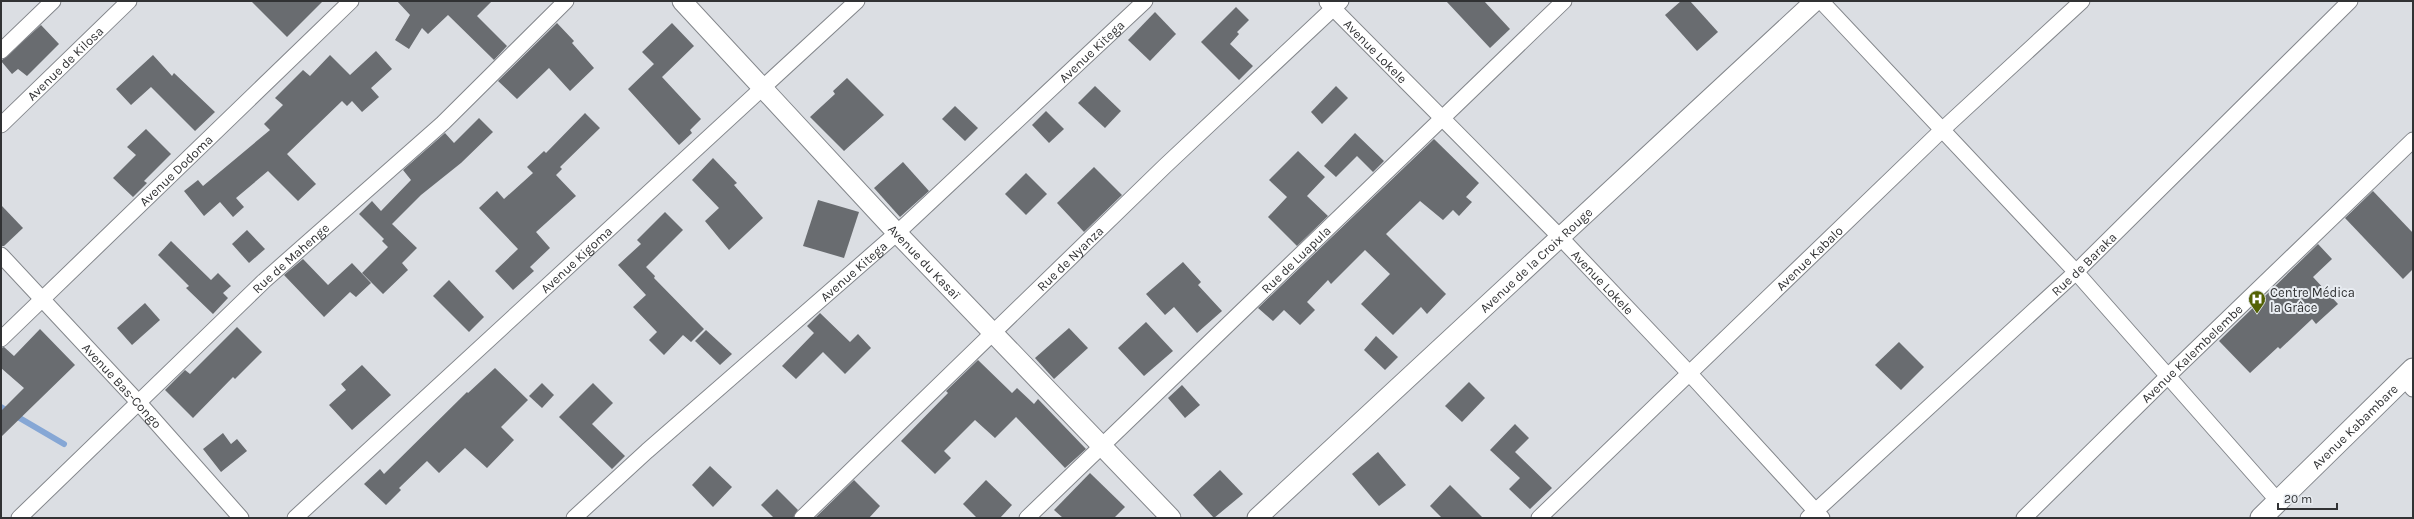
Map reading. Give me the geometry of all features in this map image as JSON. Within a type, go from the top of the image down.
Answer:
[{"type":"main road","name":"Avenue Kabambare","points":[[2261,518],[2410,379]]},
{"type":"street","points":[[1,51],[53,1]]},
{"type":"street","name":"Avenue de Kilosa","points":[[1,125],[130,1]]},
{"type":"street","name":"Avenue Dodoma","points":[[1,339],[351,1]]},
{"type":"street","name":"Rue de Mahenge","points":[[19,518],[264,281],[443,122],[566,1]]},
{"type":"street","name":"Avenue du Kasaï","points":[[682,1],[897,233],[1170,518]]},
{"type":"street","name":"Avenue Kigoma","points":[[295,518],[857,1]]},
{"type":"street","name":"Avenue Kitega","points":[[574,518],[647,451],[897,233],[1144,1]]},
{"type":"street","name":"Rue de Luapula","points":[[1027,518],[1564,1]]},
{"type":"street","name":"Avenue de la Croix Rouge","points":[[1257,518],[1815,1]]},
{"type":"street","points":[[1821,1],[2076,272],[2169,375],[2278,501]]},
{"type":"street","name":"Avenue Kabalo","points":[[1539,518],[1942,130],[2082,1]]},
{"type":"street","name":"Rue de Baraka","points":[[1816,516],[2076,272],[2350,1]]},
{"type":"street","name":"Avenue Lokele","points":[[1334,3],[1690,374],[1816,516]]},
{"type":"street","name":"Rue de Nyanza","points":[[802,518],[1334,3]]},
{"type":"street","name":"Avenue Kalembelembe","points":[[2024,518],[2169,375],[2413,140]]},
{"type":"street","name":"Avenue Bas-Congo","points":[[1,255],[43,298],[139,403],[241,518]]},
{"type":"building","points":[[251,1],[323,1],[287,37]]},
{"type":"building","points":[[397,1],[492,1],[477,16],[507,46],[494,60],[448,15],[428,34],[422,28],[409,49],[395,40],[410,15]]},
{"type":"building","points":[[1446,1],[1484,1],[1510,29],[1490,48]]},
{"type":"building","points":[[1681,1],[1690,1],[1718,32],[1697,51],[1665,15]]},
{"type":"building","points":[[1236,7],[1249,20],[1237,32],[1239,34],[1230,44],[1253,66],[1239,80],[1201,42]]},
{"type":"building","points":[[1155,12],[1176,34],[1150,61],[1128,40]]},
{"type":"building","points":[[557,23],[574,41],[572,43],[594,68],[570,91],[549,68],[517,99],[498,81]]},
{"type":"building","points":[[672,23],[694,46],[662,77],[701,119],[690,130],[692,133],[679,145],[628,89],[654,64],[642,52]]},
{"type":"building","points":[[41,25],[59,44],[27,76],[18,69],[12,74],[1,61]]},
{"type":"building","points":[[376,51],[392,69],[371,88],[379,97],[362,112],[352,101],[347,106],[342,101],[287,154],[316,184],[298,201],[268,171],[236,198],[244,207],[233,217],[220,202],[204,216],[184,191],[198,180],[203,186],[270,130],[264,124],[283,105],[275,98],[303,70],[310,76],[330,55],[350,75]]},
{"type":"building","points":[[153,55],[172,76],[174,73],[215,112],[195,131],[151,87],[131,105],[116,89]]},
{"type":"building","points":[[847,78],[884,115],[844,151],[810,117],[835,94],[833,91]]},
{"type":"building","points":[[1095,86],[1121,111],[1105,128],[1078,103]]},
{"type":"building","points":[[1336,86],[1348,98],[1322,124],[1311,112]]},
{"type":"building","points":[[955,106],[978,128],[965,141],[942,119]]},
{"type":"building","points":[[1046,111],[1064,129],[1049,143],[1032,125]]},
{"type":"building","points":[[585,113],[600,128],[560,167],[562,169],[556,175],[576,196],[536,232],[550,248],[530,267],[534,271],[513,290],[495,271],[518,249],[479,208],[497,191],[504,199],[533,173],[527,167],[544,151],[546,153]]},
{"type":"building","points":[[479,118],[493,132],[461,163],[421,195],[392,224],[417,248],[402,263],[408,270],[383,294],[362,273],[388,247],[382,241],[384,239],[359,214],[372,201],[381,211],[411,180],[403,170],[445,133],[454,143]]},
{"type":"building","points":[[146,129],[171,154],[144,181],[147,183],[133,197],[113,178],[136,155],[127,147]]},
{"type":"building","points":[[1355,133],[1384,161],[1373,172],[1357,156],[1336,177],[1324,166]]},
{"type":"building","points":[[1434,139],[1479,183],[1466,197],[1472,202],[1459,216],[1453,210],[1443,220],[1420,201],[1386,234],[1446,294],[1427,314],[1421,307],[1393,335],[1361,304],[1390,274],[1365,250],[1331,284],[1328,280],[1307,302],[1315,310],[1300,325],[1284,310],[1273,321],[1258,308]]},
{"type":"building","points":[[1298,151],[1325,177],[1307,196],[1328,216],[1297,246],[1268,217],[1287,197],[1269,180]]},
{"type":"building","points":[[713,158],[737,183],[734,185],[763,218],[729,250],[705,221],[719,208],[692,180]]},
{"type":"building","points":[[903,162],[929,191],[900,217],[874,188]]},
{"type":"building","points":[[1094,167],[1122,195],[1084,232],[1057,203]]},
{"type":"building","points":[[1026,173],[1047,194],[1026,215],[1005,194]]},
{"type":"building","points":[[2373,191],[2413,233],[2413,269],[2403,279],[2345,218]]},
{"type":"building","points":[[818,200],[859,212],[844,258],[803,246]]},
{"type":"building","points":[[1,205],[23,228],[4,246],[1,246]]},
{"type":"building","points":[[665,212],[683,230],[646,267],[655,276],[654,278],[704,329],[691,342],[683,335],[664,355],[649,340],[657,332],[633,307],[646,295],[618,265],[641,244],[637,240]]},
{"type":"building","points":[[247,230],[265,249],[249,263],[232,244]]},
{"type":"building","points":[[171,241],[211,280],[218,273],[231,286],[223,293],[228,298],[213,314],[186,288],[189,286],[158,255]]},
{"type":"building","points":[[2318,244],[2332,259],[2313,277],[2338,304],[2316,324],[2312,319],[2280,349],[2278,347],[2250,373],[2219,341]]},
{"type":"building","points":[[303,259],[328,285],[352,263],[371,283],[356,297],[350,292],[324,317],[284,275]]},
{"type":"building","points":[[1183,262],[1201,282],[1198,285],[1222,311],[1197,333],[1174,307],[1165,315],[1146,294]]},
{"type":"building","points":[[449,280],[484,317],[469,332],[433,296]]},
{"type":"building","points":[[145,303],[160,320],[132,345],[117,328]]},
{"type":"building","points":[[820,313],[850,342],[858,334],[871,348],[845,374],[823,352],[796,379],[782,366],[814,333],[807,326]]},
{"type":"building","points":[[1146,322],[1173,351],[1144,376],[1118,348]]},
{"type":"building","points":[[237,327],[262,352],[235,379],[233,377],[193,418],[165,390],[185,370],[190,374]]},
{"type":"building","points":[[1069,328],[1088,348],[1054,379],[1035,358]]},
{"type":"building","points":[[40,329],[75,365],[1,437],[1,411],[24,388],[1,368],[1,348],[4,347],[14,356]]},
{"type":"building","points":[[706,330],[732,354],[720,365],[695,341]]},
{"type":"building","points":[[1376,336],[1398,357],[1385,370],[1364,350]]},
{"type":"building","points":[[1899,342],[1924,367],[1901,390],[1875,365]]},
{"type":"building","points":[[978,360],[1012,393],[1017,388],[1034,404],[1038,399],[1086,449],[1065,468],[1016,417],[995,438],[975,420],[944,451],[951,458],[935,474],[901,441],[948,393],[946,391]]},
{"type":"building","points":[[362,365],[391,395],[352,430],[329,405],[346,390],[341,384]]},
{"type":"building","points":[[495,368],[528,400],[501,427],[514,440],[487,468],[465,448],[439,473],[427,461],[399,488],[401,490],[386,505],[364,484],[380,469],[384,474],[467,392],[468,393]]},
{"type":"building","points":[[1469,382],[1485,398],[1462,422],[1445,406]]},
{"type":"building","points":[[542,383],[554,395],[542,408],[529,396]]},
{"type":"building","points":[[593,383],[613,403],[592,424],[625,456],[612,469],[559,417]]},
{"type":"building","points":[[1182,385],[1200,405],[1185,418],[1168,398]]},
{"type":"building","points":[[1515,424],[1529,438],[1515,452],[1552,488],[1530,509],[1509,489],[1520,478],[1490,450]]},
{"type":"building","points":[[223,433],[231,444],[237,439],[247,451],[221,472],[203,449]]},
{"type":"building","points":[[1378,452],[1406,485],[1379,506],[1352,474]]},
{"type":"building","points":[[710,466],[732,487],[713,507],[692,485]]},
{"type":"building","points":[[1220,470],[1243,494],[1214,518],[1193,495]]},
{"type":"building","points":[[1090,473],[1125,507],[1114,518],[1063,518],[1054,510]]},
{"type":"building","points":[[854,480],[880,506],[869,518],[815,518]]},
{"type":"building","points":[[986,480],[1012,505],[1000,518],[977,518],[963,504]]},
{"type":"building","points":[[1450,485],[1483,518],[1442,518],[1430,506]]},
{"type":"building","points":[[777,489],[798,510],[793,518],[774,518],[761,505]]},
{"type":"waterway","points":[[1,407],[64,444]]},
{"type":"place","name":"Centre Médica la Grâce","points":[[2257,314]]}]
